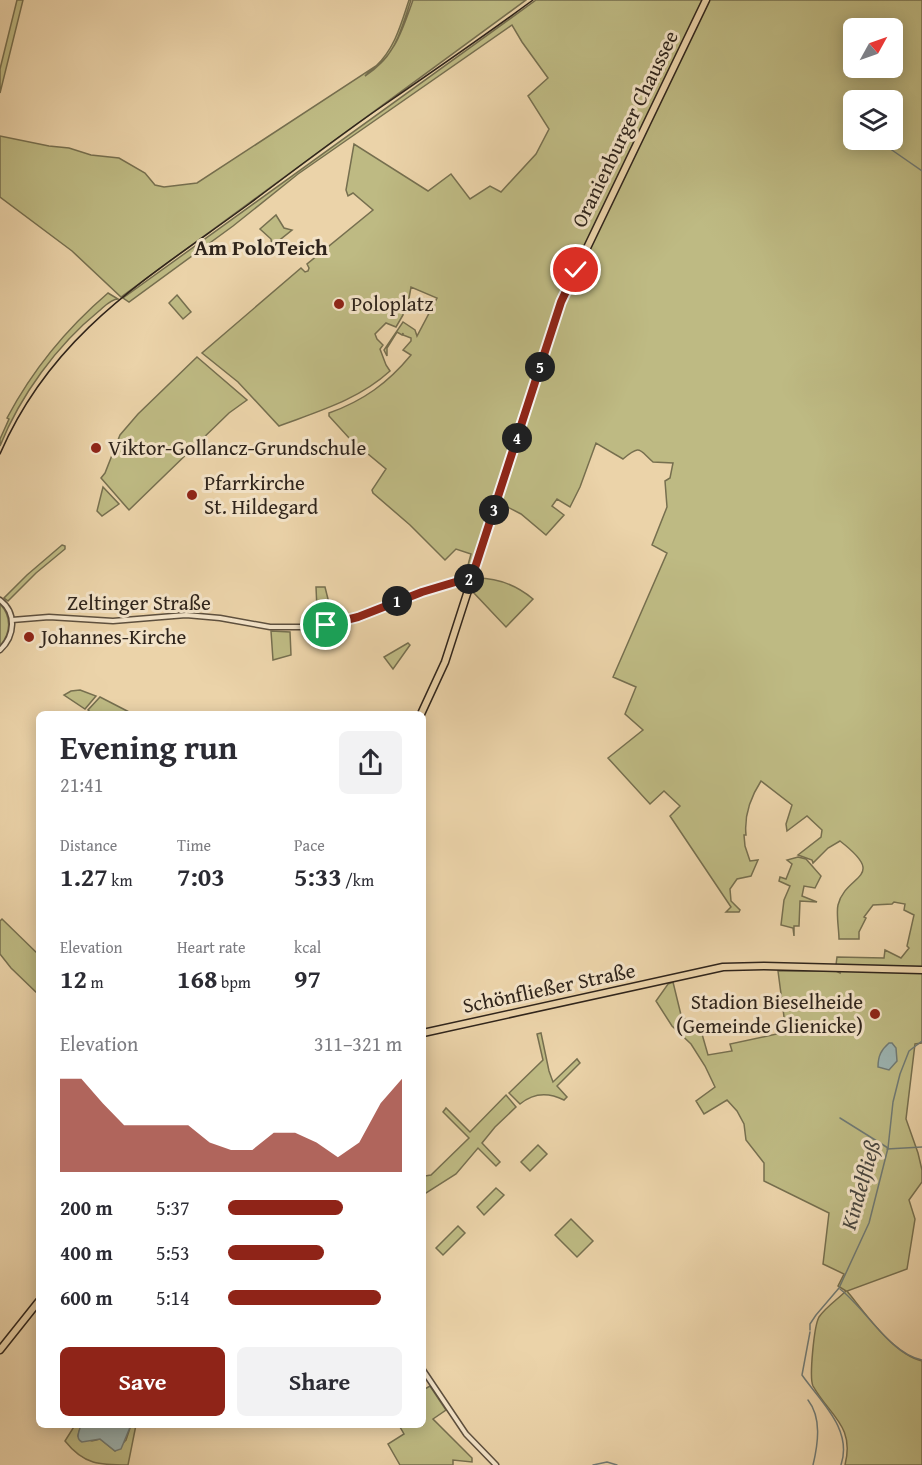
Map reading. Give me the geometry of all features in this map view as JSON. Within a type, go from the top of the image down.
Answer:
[{"type":"main road","name":"Oranienburger Chaussee","points":[[422,711],[444,666],[561,302],[706,0]]},
{"type":"main road","name":"Schönfließer Straße","points":[[426,1031],[735,966],[922,970]]},
{"type":"main road","points":[[0,1350],[36,1307]]},
{"type":"street","name":"Zeltinger Straße","points":[[12,620],[49,617],[114,621],[187,615],[270,627],[315,627],[358,617],[422,592],[472,577]]},
{"type":"street","points":[[0,600],[8,608],[12,620],[10,637],[0,650]]},
{"type":"street","points":[[426,1374],[471,1441],[496,1465]]},
{"type":"shaded area","points":[[17,0],[23,0],[0,93],[0,69]]},
{"type":"shaded area","points":[[409,0],[411,0],[394,47],[401,33],[413,0],[526,0],[121,297],[72,251],[0,197],[0,136],[69,148],[91,155],[119,158],[145,173],[155,185],[164,187],[197,183],[376,66],[393,44]]},
{"type":"shaded area","points":[[536,0],[922,0],[922,1043],[915,1044],[906,1119],[918,1153],[922,1182],[909,1200],[915,1219],[907,1269],[847,1291],[891,1342],[901,1351],[922,1361],[922,1465],[845,1465],[847,1440],[844,1431],[813,1386],[812,1381],[817,1322],[829,1306],[846,1291],[838,1286],[844,1274],[823,1264],[829,1213],[764,1181],[764,1163],[746,1140],[744,1124],[737,1111],[727,1100],[704,1114],[696,1101],[715,1087],[691,1044],[672,1026],[656,1001],[668,984],[673,982],[681,1015],[702,1034],[708,1055],[732,1051],[730,1044],[786,1032],[778,971],[836,971],[840,973],[840,971],[898,968],[836,965],[837,957],[884,958],[885,950],[901,958],[909,948],[907,946],[914,915],[904,910],[905,904],[894,902],[873,905],[864,917],[866,918],[859,932],[859,939],[839,939],[838,905],[842,895],[863,870],[861,863],[854,853],[840,841],[828,848],[813,863],[812,860],[798,855],[821,837],[822,830],[807,816],[787,831],[786,824],[792,805],[761,781],[749,807],[746,835],[744,835],[750,861],[758,860],[751,876],[737,879],[730,889],[731,901],[740,910],[739,912],[726,912],[731,907],[670,816],[680,806],[664,791],[650,804],[608,758],[643,730],[625,714],[636,687],[613,677],[667,553],[652,545],[667,507],[665,481],[670,478],[673,463],[653,462],[640,450],[633,451],[623,459],[596,443],[570,507],[557,499],[552,506],[564,515],[546,535],[521,514],[494,500],[469,577],[460,578],[465,576],[471,554],[456,549],[445,560],[373,493],[372,490],[386,469],[350,439],[329,416],[329,413],[364,397],[402,365],[411,355],[403,350],[411,338],[397,332],[387,348],[387,356],[384,350],[403,322],[415,330],[417,336],[437,298],[411,287],[408,304],[403,308],[403,315],[396,327],[386,323],[375,334],[383,345],[380,349],[390,371],[378,381],[338,404],[279,426],[238,382],[202,353],[301,268],[305,272],[308,271],[307,264],[373,210],[353,193],[348,196],[346,190],[354,144],[428,191],[451,174],[470,199],[490,186],[501,192],[536,154],[549,129],[528,96],[548,78],[512,25],[298,174],[233,226],[129,302],[123,298]]},
{"type":"shaded area","points":[[276,215],[284,228],[292,230],[272,246],[271,239],[260,229]]},
{"type":"shaded area","points":[[108,293],[118,299],[108,303],[54,355],[29,390],[0,446],[0,439],[9,419],[7,418],[39,366],[64,335]]},
{"type":"shaded area","points":[[177,295],[191,312],[183,319],[169,303]]},
{"type":"shaded area","points":[[197,357],[247,400],[229,413],[129,510],[101,478],[120,435],[138,414]]},
{"type":"shaded area","points":[[103,487],[119,504],[102,516],[97,511]]},
{"type":"shaded area","points":[[62,545],[65,549],[36,573],[8,601],[4,598],[27,575]]},
{"type":"shaded area","points":[[477,578],[506,583],[533,599],[506,627],[473,592]]},
{"type":"shaded area","points":[[316,587],[325,587],[329,603],[328,621],[334,620],[335,622],[321,624],[317,609]]},
{"type":"shaded area","points":[[0,604],[7,614],[9,625],[0,646]]},
{"type":"shaded area","points":[[271,631],[290,632],[291,655],[273,660]]},
{"type":"shaded area","points":[[408,643],[410,645],[393,669],[384,657]]},
{"type":"shaded area","points":[[80,690],[96,696],[85,709],[64,695]]},
{"type":"shaded area","points":[[100,697],[127,711],[89,711]]},
{"type":"shaded area","points":[[798,857],[806,859],[821,876],[815,888],[804,886],[802,896],[817,902],[800,901],[799,926],[794,926],[794,936],[793,928],[781,925],[784,900],[790,886],[779,881],[780,877],[786,879],[792,864],[787,860]]},
{"type":"shaded area","points":[[2,919],[36,952],[36,992],[0,954],[0,921]]},
{"type":"shaded area","points":[[541,1033],[553,1082],[577,1059],[580,1063],[557,1086],[567,1097],[564,1100],[541,1095],[520,1104],[509,1093],[543,1060],[537,1034]]},
{"type":"shaded area","points":[[506,1095],[516,1107],[482,1143],[500,1162],[496,1166],[478,1148],[456,1174],[426,1193],[426,1176],[431,1175],[469,1138],[443,1112],[446,1108],[470,1132]]},
{"type":"shaded area","points":[[538,1145],[547,1154],[530,1171],[521,1162]]},
{"type":"shaded area","points":[[496,1188],[504,1195],[484,1215],[477,1207]]},
{"type":"shaded area","points":[[571,1219],[593,1241],[577,1257],[555,1235]]},
{"type":"shaded area","points":[[458,1226],[465,1233],[443,1255],[436,1248]]},
{"type":"shaded area","points":[[430,1386],[446,1410],[433,1419],[472,1458],[472,1462],[453,1460],[453,1465],[400,1465],[388,1444],[404,1434],[401,1428],[426,1428],[426,1388]]},
{"type":"shaded area","points":[[73,1428],[80,1428],[78,1436],[92,1441],[100,1439],[115,1451],[126,1440],[130,1428],[135,1428],[128,1465],[93,1462],[79,1455],[65,1441]]},
{"type":"water","points":[[889,1043],[896,1048],[897,1061],[889,1070],[878,1067],[881,1054]]},
{"type":"water","points":[[80,1428],[130,1428],[121,1449],[115,1451],[100,1439],[82,1442],[78,1435]]},
{"type":"waterway","points":[[892,150],[922,171]]},
{"type":"waterway","name":"Kindelfließ","points":[[810,1330],[810,1324],[816,1315],[839,1288],[869,1223],[888,1148],[893,1102],[900,1074],[909,1051],[922,1041]]},
{"type":"waterway","points":[[840,1118],[888,1148]]},
{"type":"waterway","points":[[887,1149],[922,1147]]},
{"type":"waterway","points":[[840,1289],[899,1349],[922,1360]]},
{"type":"waterway","name":"Kindelfließ","points":[[810,1332],[802,1375],[833,1416],[839,1428],[844,1452],[841,1465]]},
{"type":"waterway","name":"Kindelfließ","points":[[808,1400],[817,1423],[813,1465]]},
{"type":"waterway","points":[[593,1465],[607,1462],[617,1465]]},
{"type":"tram line","points":[[0,454],[21,412],[47,374],[75,341],[106,311],[175,257],[331,143],[533,0]]},
{"type":"place","name":"Poloplatz","points":[[339,304]]},
{"type":"place","name":"Viktor-Gollancz-Grundschule","points":[[96,448]]},
{"type":"place","name":"Pfarrkirche St. Hildegard","points":[[192,495]]},
{"type":"place","name":"Johannes-Kirche","points":[[29,637]]},
{"type":"place","name":"Stadion Bieselheide (Gemeinde Glienicke)","points":[[875,1014]]},
{"type":"district","name":"Am PoloTeich","points":[[261,247]]},
{"type":"route","points":[[326,625],[358,617],[422,592],[472,577],[561,302],[576,270]]}]
